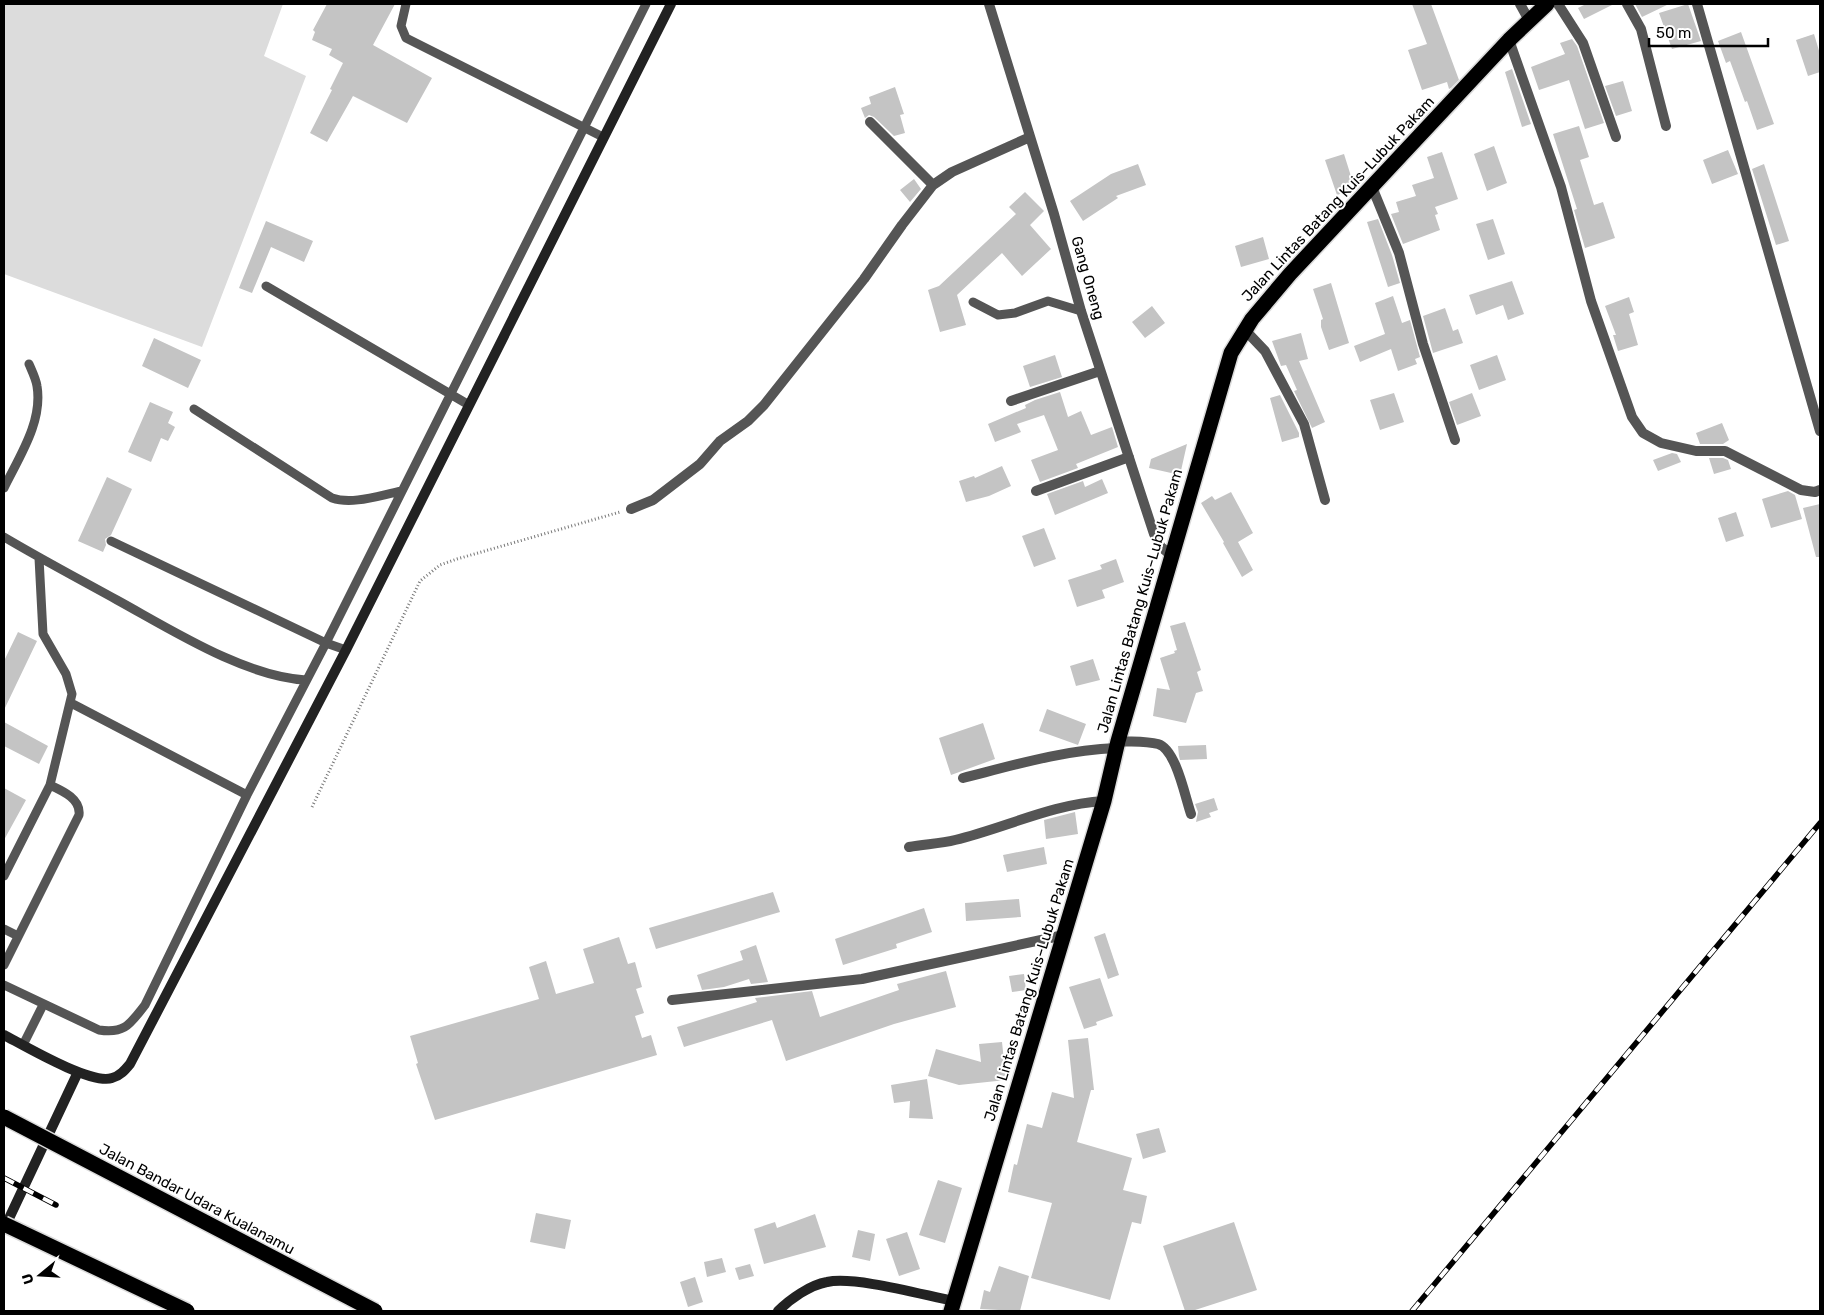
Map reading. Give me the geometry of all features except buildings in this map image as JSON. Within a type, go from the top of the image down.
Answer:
[{"type":"highway","name":"Jalan Lintas Batang Kuis–Lubuk Pakam","points":[[952,1306],[1104,801],[1117,744],[1231,353],[1245,330],[1290,274],[1509,40],[1547,4]]},
{"type":"highway","name":"Jalan Bandar Udara Kualanamu","points":[[4,1117],[374,1311]]},
{"type":"highway","points":[[4,1224],[187,1311]]},
{"type":"street","points":[[4,1036],[94,1078],[111,1079],[122,1074],[130,1064],[346,650],[671,4]]},
{"type":"street","name":"Gang Oneng","points":[[988,4],[1100,371],[1154,534],[1161,547],[1171,555]]},
{"type":"street","points":[[1520,4],[1530,22]]},
{"type":"street","points":[[1558,4],[1583,43],[1616,137]]},
{"type":"street","points":[[1626,4],[1641,29],[1666,126]]},
{"type":"street","points":[[1697,4],[1820,431]]},
{"type":"street","points":[[1509,40],[1561,187],[1591,301],[1632,417],[1643,433],[1660,444],[1696,451],[1726,450],[1801,490],[1815,492],[1820,490]]},
{"type":"street","points":[[870,122],[933,184]]},
{"type":"street","points":[[631,509],[653,500],[700,464],[720,441],[748,422],[764,405],[864,279],[933,184],[952,172],[1030,138]]},
{"type":"street","points":[[1372,187],[1399,253],[1423,344],[1455,440]]},
{"type":"street","points":[[1245,330],[1265,351],[1304,424],[1325,500]]},
{"type":"street","points":[[1011,401],[1100,371]]},
{"type":"street","points":[[1036,491],[1129,458]]},
{"type":"street","points":[[963,778],[1084,749],[1117,744],[1158,744],[1167,748],[1173,759],[1191,814]]},
{"type":"street","points":[[909,847],[954,840],[1038,814],[1085,802],[1104,801]]},
{"type":"street","points":[[672,1000],[862,979],[1064,935]]},
{"type":"street","points":[[4,1228],[78,1072]]},
{"type":"street","points":[[778,1311],[807,1290],[829,1281],[858,1282],[952,1306]]},
{"type":"lane","points":[[406,4],[402,26],[406,38],[603,137]]},
{"type":"lane","points":[[4,985],[98,1030],[122,1030],[131,1024],[145,1005],[247,795],[326,643],[646,4]]},
{"type":"lane","points":[[266,286],[469,405]]},
{"type":"lane","points":[[973,302],[998,315],[1015,313],[1048,301],[1081,310]]},
{"type":"lane","points":[[4,488],[35,422],[37,385],[29,364]]},
{"type":"lane","points":[[194,409],[332,498],[340,501],[352,501],[402,491]]},
{"type":"lane","points":[[4,537],[177,633],[227,657],[276,677],[306,680]]},
{"type":"lane","points":[[112,541],[326,643],[346,650]]},
{"type":"lane","points":[[4,876],[50,785],[71,703],[70,685],[43,634],[39,558]]},
{"type":"lane","points":[[71,703],[247,795]]},
{"type":"lane","points":[[4,965],[79,815],[78,806],[72,798],[50,785]]},
{"type":"lane","points":[[4,928],[18,936]]},
{"type":"lane","points":[[23,1045],[43,1004]]},
{"type":"path","points":[[312,807],[376,668],[420,581],[427,574],[440,565],[457,559],[631,509]]},
{"type":"shaded area","points":[[4,4],[283,4],[264,56],[306,76],[202,347],[4,274]]},
{"type":"railway","points":[[1412,1311],[1820,823]]},
{"type":"railway","points":[[4,1178],[56,1205]]}]
